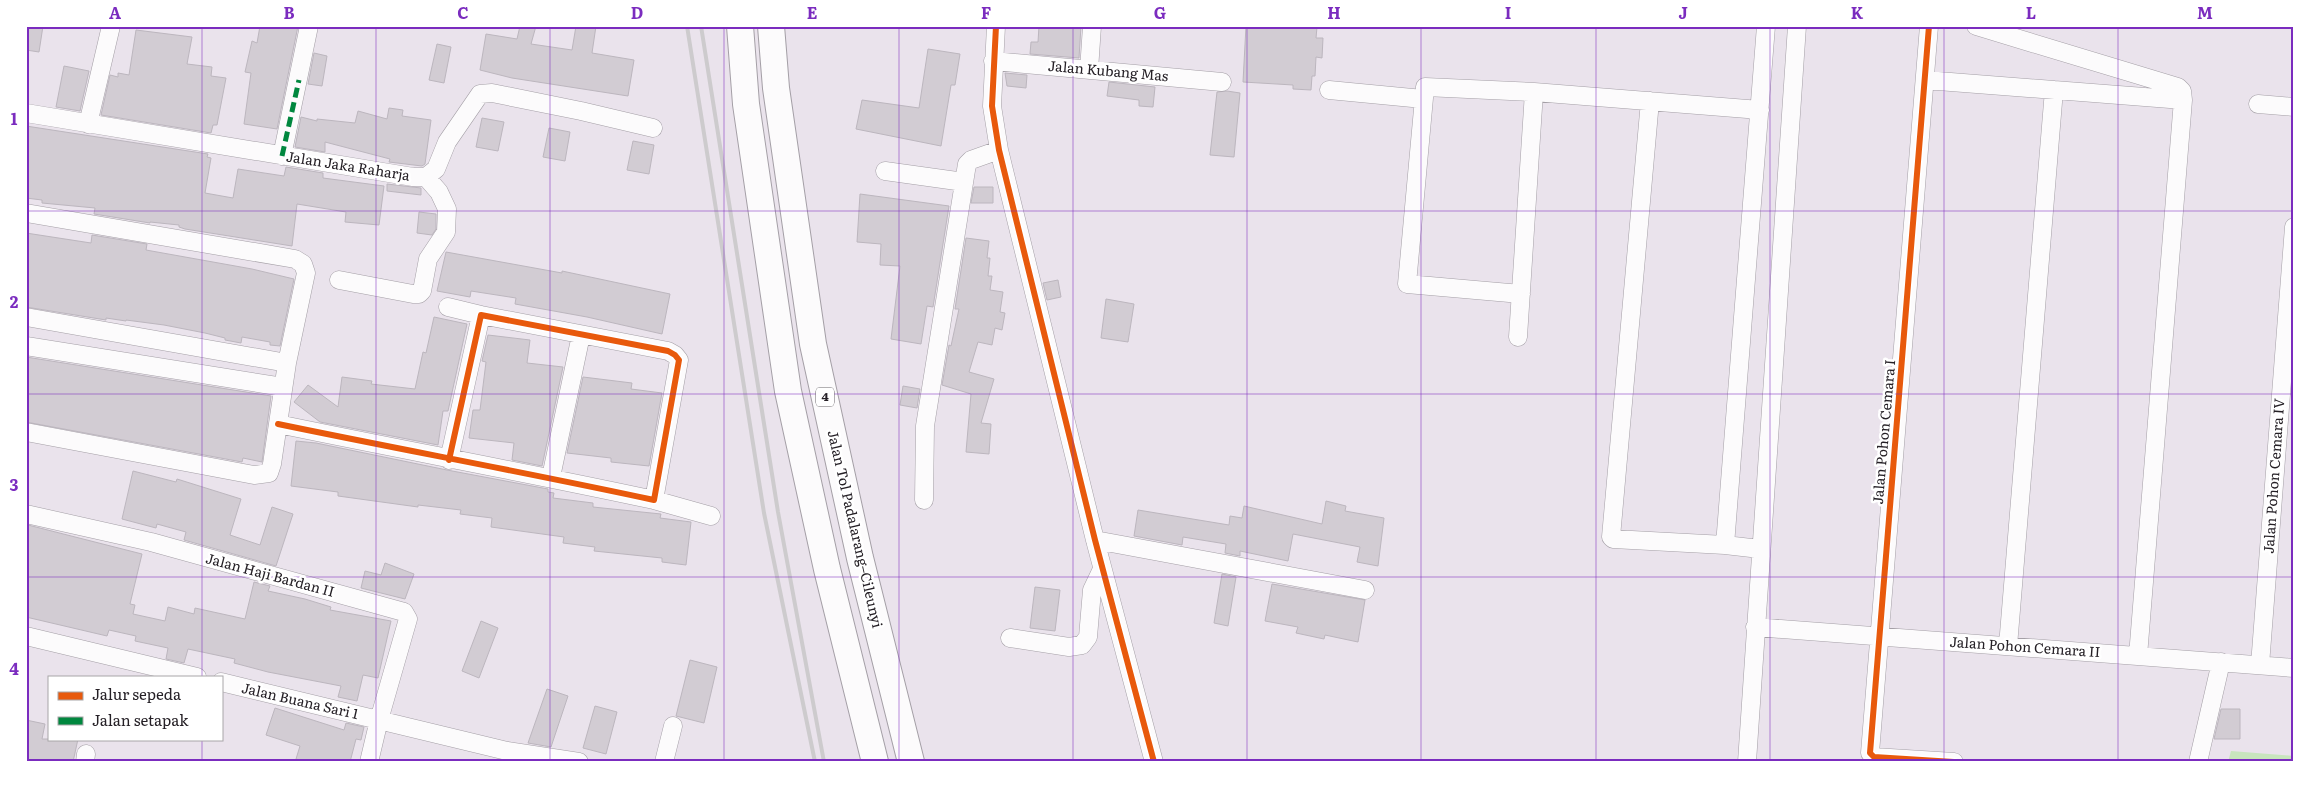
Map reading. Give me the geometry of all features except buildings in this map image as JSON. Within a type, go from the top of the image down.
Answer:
[{"type":"highway","points":[[740,26],[746,104],[788,391],[827,569],[875,762]]},
{"type":"highway","name":"Jalan Tol Padalarang–Cileunyi","points":[[771,26],[776,88],[814,344],[860,558],[911,762]]},
{"type":"street","points":[[88,124],[110,26]]},
{"type":"street","points":[[282,156],[309,26]]},
{"type":"street","points":[[996,26],[992,106],[998,150],[1094,540],[1154,762]]},
{"type":"street","points":[[1089,70],[1092,26]]},
{"type":"street","points":[[1725,545],[1766,26]]},
{"type":"street","points":[[1747,762],[1797,26]]},
{"type":"street","name":"Jalan Pohon Cemara I","points":[[1929,26],[1871,756],[1954,762]]},
{"type":"street","points":[[1976,26],[2178,87],[2182,92],[2183,100],[2138,656]]},
{"type":"street","name":"Jalan Kubang Mas","points":[[993,60],[1222,82]]},
{"type":"street","points":[[1925,80],[2183,100]]},
{"type":"street","points":[[1521,294],[1407,284],[1425,87],[1534,92],[1760,110]]},
{"type":"street","points":[[1329,90],[1423,99]]},
{"type":"street","points":[[2008,646],[2054,90]]},
{"type":"street","points":[[1518,337],[1534,92]]},
{"type":"street","name":"Jalan Jaka Raharja","points":[[26,113],[413,177],[426,177],[436,169],[448,142],[480,94],[492,93],[653,128]]},
{"type":"street","points":[[1650,101],[1611,537],[1613,539],[1725,545],[1760,549]]},
{"type":"street","points":[[2258,104],[2294,107]]},
{"type":"street","points":[[924,500],[925,426],[967,164],[971,160],[998,150]]},
{"type":"street","points":[[885,171],[964,182]]},
{"type":"street","points":[[339,280],[413,294],[422,292],[428,259],[446,232],[447,208],[439,192],[426,177]]},
{"type":"street","points":[[26,213],[295,259],[303,264],[306,272],[287,363],[272,464],[269,472],[264,475],[254,475],[26,432]]},
{"type":"street","name":"Jalan Pohon Cemara IV","points":[[2260,665],[2294,227]]},
{"type":"street","points":[[448,307],[675,355],[679,360],[654,500]]},
{"type":"street","points":[[449,460],[481,315]]},
{"type":"street","points":[[26,317],[287,363]]},
{"type":"street","points":[[551,478],[581,335]]},
{"type":"street","points":[[26,346],[283,387]]},
{"type":"street","points":[[278,424],[449,460],[551,478],[654,500],[711,516]]},
{"type":"street","name":"Jalan Haji Bardan II","points":[[26,514],[151,542],[404,612],[408,619],[378,720],[369,762]]},
{"type":"street","points":[[1094,540],[1365,590]]},
{"type":"street","points":[[1010,638],[1069,647],[1082,645],[1088,637],[1092,590],[1102,569]]},
{"type":"street","name":"Jalan Pohon Cemara II","points":[[1755,627],[2294,668]]},
{"type":"street","points":[[26,636],[193,676]]},
{"type":"street","points":[[2198,762],[2221,662]]},
{"type":"street","name":"Jalan Buana Sari 1","points":[[222,682],[507,751],[579,762]]},
{"type":"street","points":[[664,762],[673,726]]},
{"type":"green space","points":[[2231,751],[2294,756],[2294,762],[2228,762]]},
{"type":"railway","points":[[687,26],[764,513],[815,762]]},
{"type":"railway","points":[[701,26],[778,512],[824,762]]},
{"type":"marked path","points":[[282,156],[299,80]]},
{"type":"cycle path","points":[[996,26],[992,106],[999,150],[1095,540],[1154,762]]},
{"type":"cycle path","points":[[1929,26],[1870,753],[1874,757],[1954,762]]},
{"type":"cycle path","points":[[278,424],[419,452],[466,462],[560,480],[654,500],[679,360],[668,351],[481,315],[449,460]]}]
